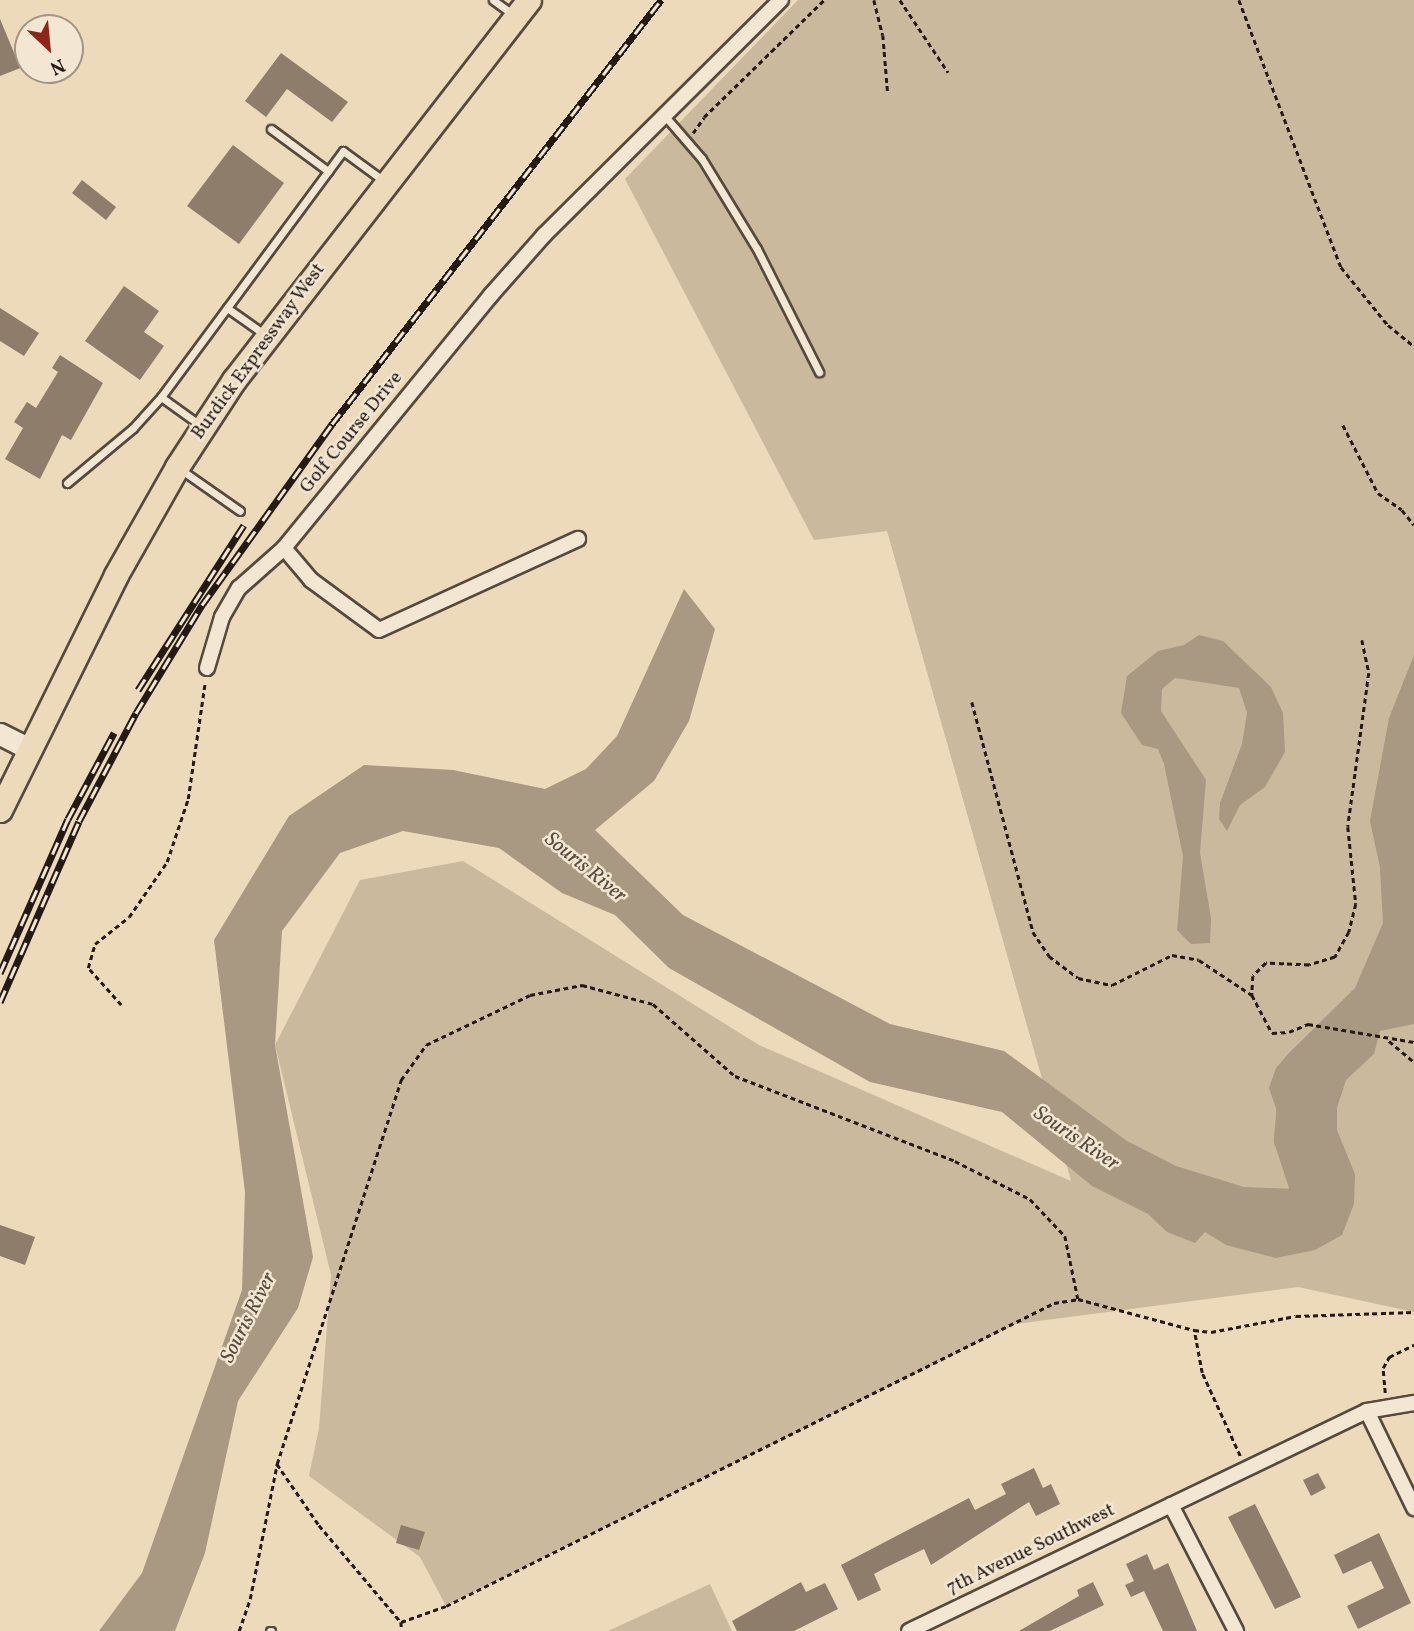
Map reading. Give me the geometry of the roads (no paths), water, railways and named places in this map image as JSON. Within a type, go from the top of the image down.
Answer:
[{"type":"main road","name":"Burdick Expressway West","points":[[0,810],[116,575],[177,467],[203,427],[267,337],[522,9]]},
{"type":"street","name":"Golf Course Drive","points":[[207,668],[231,600],[284,548],[500,285],[664,115],[781,0]]},
{"type":"street","points":[[284,548],[311,580],[379,630],[578,539]]},
{"type":"street","points":[[0,734],[30,749]]},
{"type":"street","name":"7th Avenue Southwest","points":[[909,1631],[1367,1411],[1414,1403]]},
{"type":"street","points":[[1367,1411],[1414,1508]]},
{"type":"street","points":[[1171,1504],[1236,1631]]},
{"type":"lane","points":[[493,0],[522,9]]},
{"type":"lane","points":[[664,115],[687,142],[757,249],[819,372]]},
{"type":"lane","points":[[271,129],[328,171]]},
{"type":"lane","points":[[67,483],[133,428],[161,397],[343,151],[388,183]]},
{"type":"lane","points":[[227,308],[267,337]]},
{"type":"lane","points":[[161,397],[203,427]]},
{"type":"lane","points":[[177,467],[240,511]]},
{"type":"water","points":[[684,589],[715,629],[689,721],[654,781],[595,830],[683,915],[890,1024],[1004,1051],[1127,1141],[1176,1166],[1244,1187],[1293,1189],[1293,1157],[1269,1088],[1276,1068],[1288,1054],[1355,988],[1383,923],[1380,868],[1370,821],[1389,718],[1414,655],[1414,1024],[1380,1031],[1374,1054],[1346,1080],[1337,1108],[1337,1130],[1355,1174],[1354,1204],[1342,1235],[1315,1250],[1276,1258],[1226,1245],[1205,1232],[1195,1243],[1167,1232],[1148,1214],[1092,1186],[1002,1112],[870,1082],[669,968],[615,915],[562,893],[499,848],[403,831],[340,853],[282,931],[275,1045],[313,1257],[298,1308],[238,1401],[205,1553],[175,1631],[99,1631],[142,1573],[242,1290],[245,1192],[214,940],[289,816],[364,765],[453,770],[545,789],[586,769],[617,736]]},
{"type":"water","points":[[1199,635],[1223,641],[1271,687],[1283,713],[1285,752],[1265,787],[1240,805],[1227,831],[1219,819],[1220,803],[1242,744],[1247,713],[1239,688],[1175,678],[1162,689],[1161,711],[1206,780],[1200,853],[1211,918],[1210,943],[1191,944],[1177,930],[1183,856],[1164,764],[1158,749],[1142,745],[1121,713],[1127,676],[1158,651],[1184,645]]},
{"type":"waterway","name":"Souris River","points":[[1290,1104],[1287,1140],[1303,1189]]},
{"type":"railway","points":[[0,1002],[79,821],[136,713],[202,605],[332,424],[661,0]]},
{"type":"railway","points":[[138,690],[244,525]]},
{"type":"railway","points":[[0,973],[68,819],[114,733]]}]
